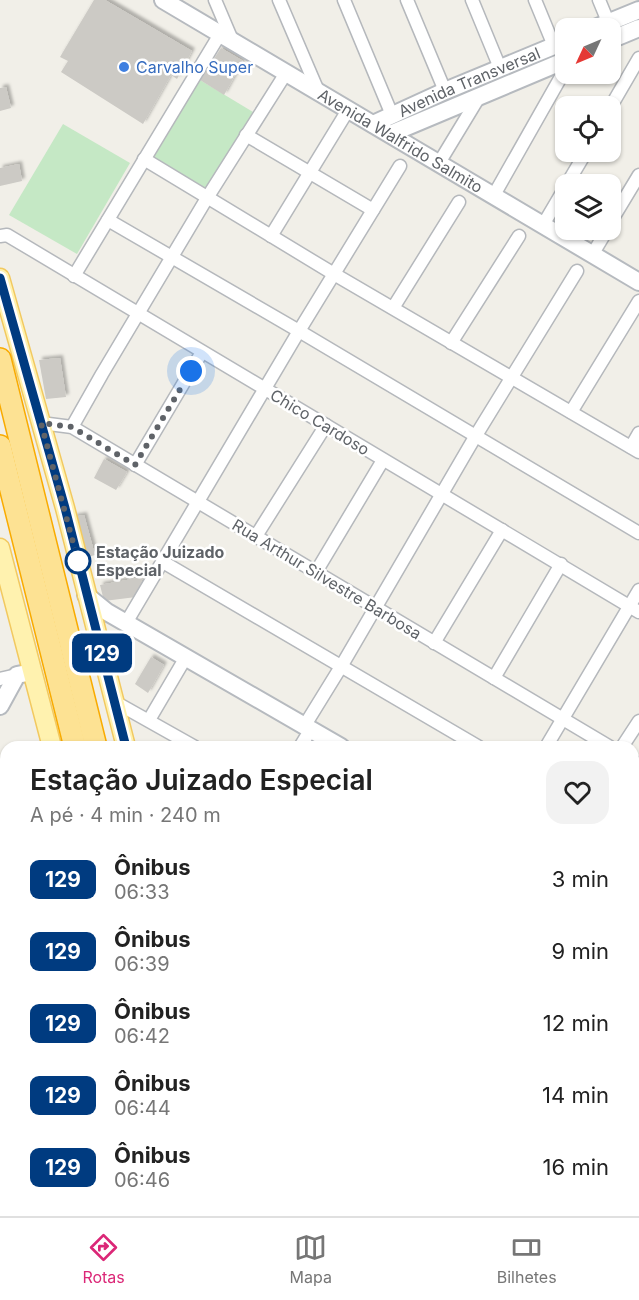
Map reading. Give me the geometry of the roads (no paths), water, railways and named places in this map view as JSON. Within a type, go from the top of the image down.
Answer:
[{"type":"highway","points":[[0,359],[95,741]]},
{"type":"highway","points":[[0,446],[73,741]]},
{"type":"highway","points":[[0,516],[23,540]]},
{"type":"main road","points":[[0,278],[87,595],[100,615],[115,702],[125,741]]},
{"type":"main road","points":[[0,548],[25,674],[50,741]]},
{"type":"street","name":"Avenida Walfrido Salmito","points":[[163,0],[639,282]]},
{"type":"street","points":[[74,276],[144,159],[226,37],[214,0]]},
{"type":"street","points":[[279,0],[318,91]]},
{"type":"street","points":[[344,0],[392,115]]},
{"type":"street","points":[[407,0],[445,92]]},
{"type":"street","points":[[472,0],[500,68]]},
{"type":"street","points":[[535,0],[555,34]]},
{"type":"street","points":[[599,0],[604,18]]},
{"type":"street","points":[[621,23],[639,10]]},
{"type":"street","points":[[621,31],[639,28]]},
{"type":"street","name":"Avenida Transversal","points":[[373,124],[555,45]]},
{"type":"street","points":[[617,96],[639,58]]},
{"type":"street","name":"Avenida Transversal","points":[[390,134],[555,65]]},
{"type":"street","points":[[72,427],[207,198],[286,73]]},
{"type":"street","points":[[494,195],[557,84]]},
{"type":"street","points":[[439,163],[479,97]]},
{"type":"street","points":[[271,236],[308,172],[348,110]]},
{"type":"street","points":[[246,135],[373,210]]},
{"type":"street","points":[[144,159],[334,274],[635,449],[639,433]]},
{"type":"street","points":[[126,623],[400,166]]},
{"type":"street","points":[[621,205],[639,175]]},
{"type":"street","points":[[393,308],[459,202]]},
{"type":"street","points":[[543,225],[555,204]]},
{"type":"street","points":[[108,220],[173,256],[639,533]]},
{"type":"street","name":"Chico Cardoso","points":[[0,236],[7,235],[634,609]]},
{"type":"street","points":[[451,343],[519,236]]},
{"type":"street","points":[[592,255],[601,240]]},
{"type":"street","points":[[302,741],[342,665],[475,437],[578,271]]},
{"type":"street","points":[[571,412],[639,300]]},
{"type":"street","points":[[135,465],[202,352]]},
{"type":"street","name":"Rua Arthur Silvestre Barbosa","points":[[41,423],[72,427],[600,741]]},
{"type":"street","points":[[256,536],[326,425]]},
{"type":"street","points":[[316,572],[383,460]]},
{"type":"street","points":[[434,643],[502,530]]},
{"type":"street","points":[[163,562],[469,741]]},
{"type":"street","points":[[494,678],[561,564]]},
{"type":"street","points":[[550,741],[634,609],[639,591]]},
{"type":"street","points":[[100,615],[126,623],[331,741]]},
{"type":"street","points":[[149,720],[186,657]]},
{"type":"street","points":[[0,679],[25,674]]},
{"type":"street","points":[[0,706],[25,674]]},
{"type":"street","points":[[115,702],[185,741]]},
{"type":"street","points":[[626,741],[639,721]]},
{"type":"place","name":"Carvalho Super","points":[[124,67]]},
{"type":"place","name":"Estação Juizado Especial","points":[[78,561]]}]
